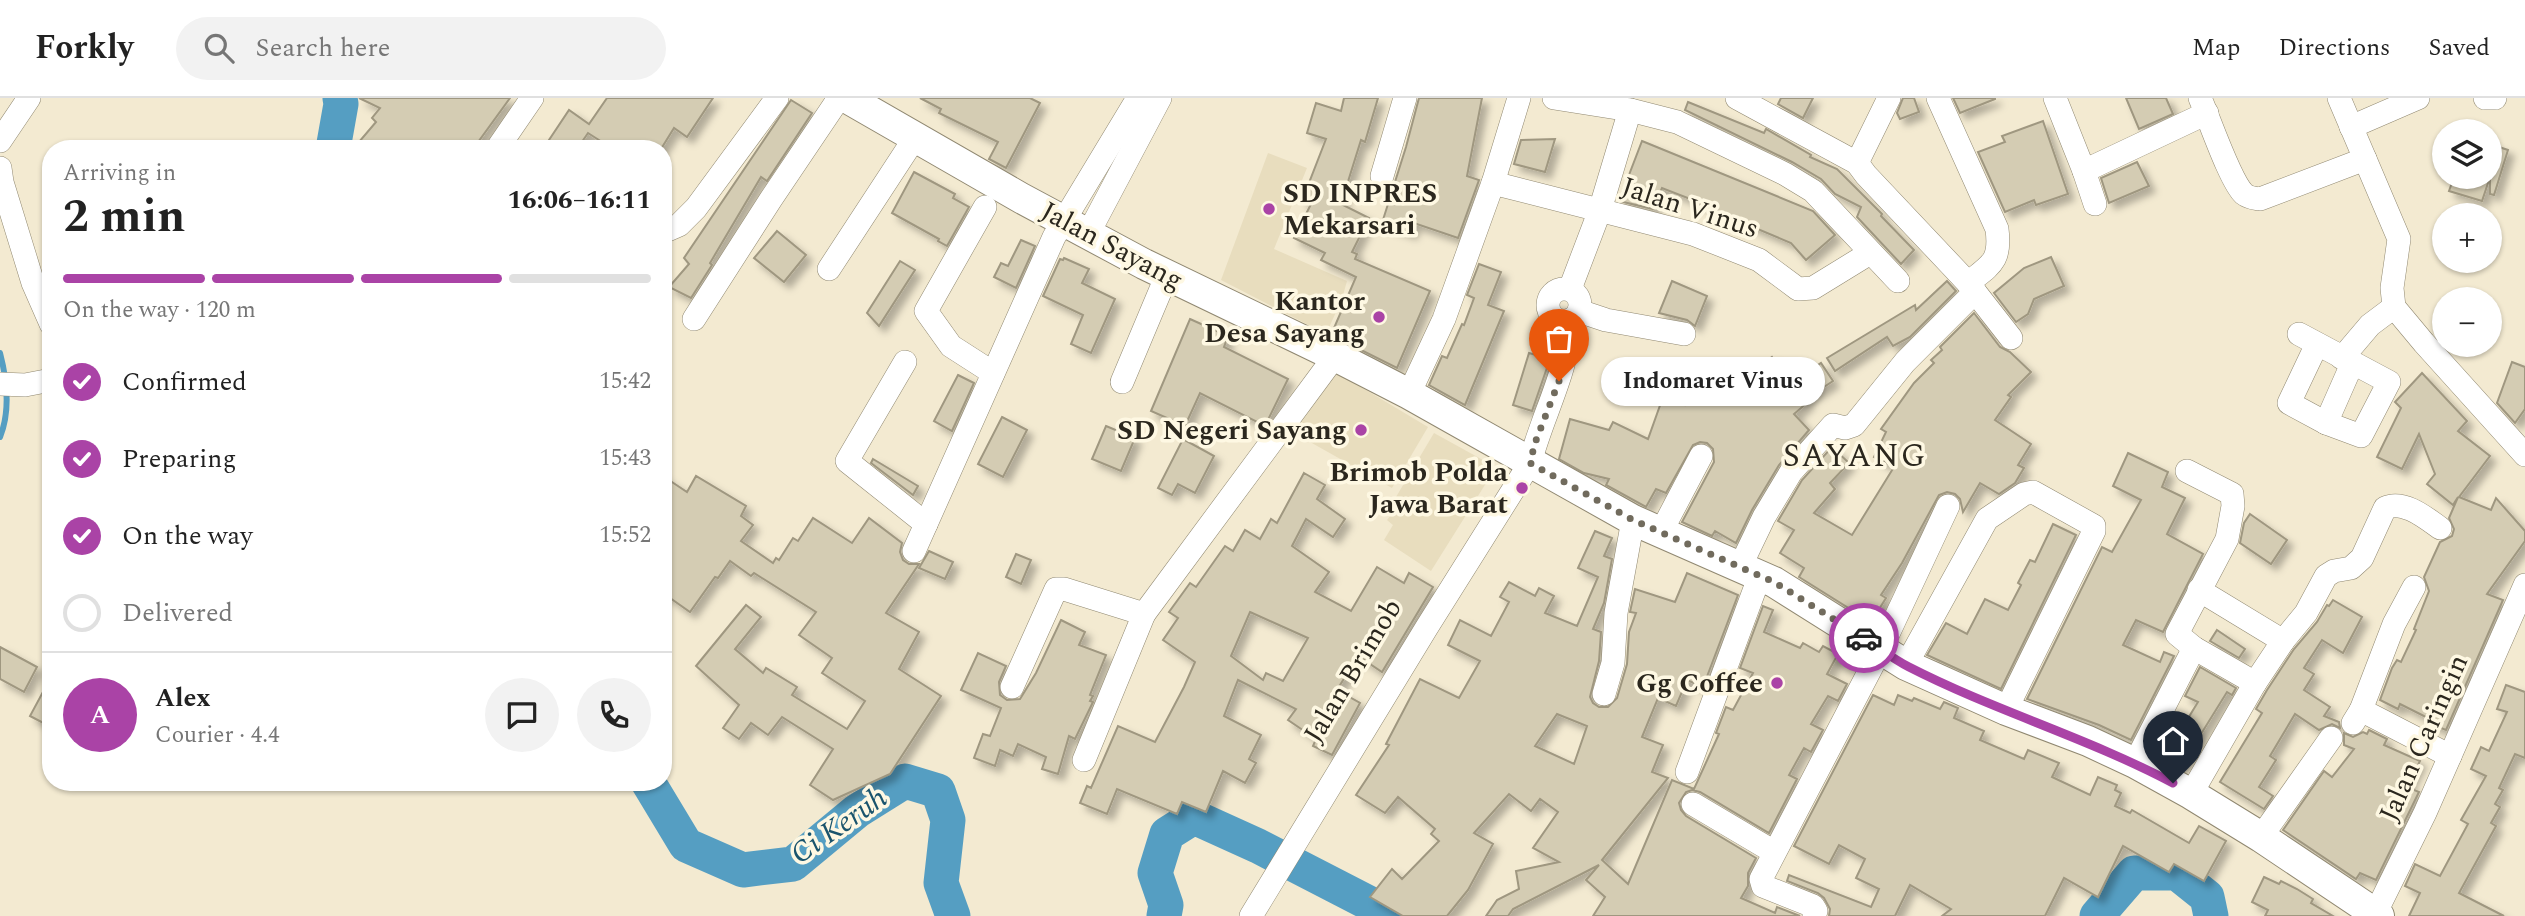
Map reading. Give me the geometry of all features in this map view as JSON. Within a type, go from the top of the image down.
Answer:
[{"type":"main road","name":"Jalan Sayang","points":[[847,98],[1077,228],[1528,455],[1633,520],[1750,571],[1906,665],[2135,763],[2261,837],[2377,915]]},
{"type":"street","points":[[0,141],[29,98]]},
{"type":"street","points":[[503,140],[532,98]]},
{"type":"street","points":[[672,228],[679,225],[696,208],[777,98]]},
{"type":"street","points":[[694,319],[839,98]]},
{"type":"street","points":[[1077,228],[1138,98]]},
{"type":"street","points":[[914,551],[1054,237],[1077,228],[1160,98]]},
{"type":"street","points":[[1382,176],[1405,98]]},
{"type":"street","points":[[1409,394],[1444,319],[1493,183],[1519,98]]},
{"type":"street","points":[[1554,98],[1630,110],[1677,122],[1804,185],[1840,217],[1898,281]]},
{"type":"street","points":[[1737,98],[1768,105],[1857,163],[1972,287],[2011,338]]},
{"type":"street","points":[[1857,163],[1889,98]]},
{"type":"street","points":[[1687,772],[1750,571],[1764,517],[1791,472],[1833,425],[1845,428],[1854,425],[1997,257],[1997,229],[1938,98]]},
{"type":"street","points":[[2055,98],[2095,204]]},
{"type":"street","points":[[2339,98],[2399,239],[2392,288],[2394,307],[2525,455]]},
{"type":"street","points":[[2351,127],[2418,98]]},
{"type":"street","points":[[2486,98],[2495,98]]},
{"type":"street","points":[[2084,170],[2204,106],[2227,162],[2243,192],[2251,198],[2260,200],[2365,159]]},
{"type":"street","name":"Jalan Vinus","points":[[1575,315],[1558,320],[1553,317],[1548,305],[1552,293],[1570,289],[1600,211],[1630,110]]},
{"type":"street","points":[[829,269],[916,136]]},
{"type":"street","points":[[0,168],[33,283],[42,304]]},
{"type":"street","name":"Jalan Vinus","points":[[1493,183],[1693,234],[1759,260],[1798,289],[1812,288],[1870,253]]},
{"type":"street","points":[[985,207],[926,311],[951,346],[993,373]]},
{"type":"street","points":[[1122,382],[1167,275]]},
{"type":"street","points":[[2326,423],[2347,361],[2370,325],[2394,307]]},
{"type":"street","points":[[1528,455],[1559,381],[1575,315],[1684,334]]},
{"type":"street","points":[[2308,339],[2347,361],[2388,380],[2389,384],[2364,435],[2326,423],[2280,399],[2308,339]]},
{"type":"street","points":[[1084,760],[1144,614],[1335,356]]},
{"type":"street","points":[[905,362],[847,461],[926,524]]},
{"type":"street","points":[[10,384],[42,381]]},
{"type":"street","name":"Jalan Brimob","points":[[1251,916],[1273,869],[1488,506],[1528,455]]},
{"type":"street","points":[[1661,532],[1701,456]]},
{"type":"street","points":[[2187,471],[2232,494],[2233,506],[2227,539],[2176,634],[2194,648],[2255,683]]},
{"type":"street","points":[[1906,665],[1987,519],[2024,494],[2033,492],[2094,526],[2094,531],[2006,710]]},
{"type":"street","points":[[2191,794],[2255,683],[2283,641],[2306,614],[2326,576],[2333,571],[2351,568],[2362,558],[2385,508],[2401,505],[2440,528]]},
{"type":"street","points":[[1814,916],[1816,911],[1813,906],[1763,886],[1762,878],[1881,649],[1948,506]]},
{"type":"street","points":[[1604,694],[1613,663],[1616,613],[1633,520]]},
{"type":"street","points":[[2414,587],[2394,624],[2357,717],[2450,755]]},
{"type":"street","points":[[1012,687],[1056,589],[1064,589],[1144,614]]},
{"type":"street","points":[[2199,590],[2283,641]]},
{"type":"street","name":"Jalan Caringin","points":[[2377,915],[2523,594]]},
{"type":"street","points":[[2135,763],[2194,648]]},
{"type":"street","points":[[2261,837],[2331,738]]},
{"type":"street","points":[[1693,804],[1774,852]]},
{"type":"street","name":"Jalan Brimob","points":[[1239,916],[1273,869]]},
{"type":"shaded area","name":"SD INPRES Mekarsari","points":[[1268,153],[1307,168],[1274,249],[1347,281],[1326,334],[1221,280]]},
{"type":"shaded area","name":"SD Negeri Sayang","points":[[1329,368],[1428,427],[1392,488],[1294,433]]},
{"type":"shaded area","points":[[1434,433],[1492,465],[1488,480],[1431,571],[1384,540],[1393,525],[1387,520],[1399,504],[1396,497]]},
{"type":"building","points":[[359,98],[510,98],[480,140],[361,140],[376,122],[372,118],[380,108]]},
{"type":"building","points":[[607,98],[713,98],[687,137],[674,128],[667,140],[599,140],[588,133],[583,140],[549,140],[569,110],[589,124]]},
{"type":"building","points":[[920,98],[1030,98],[1040,103],[1006,168],[989,159],[998,142],[939,113],[941,109]]},
{"type":"building","points":[[1344,98],[1378,98],[1365,142],[1361,140],[1341,204],[1369,218],[1352,252],[1357,254],[1355,259],[1430,291],[1397,368],[1331,335],[1356,277],[1321,260],[1325,253],[1294,238],[1311,204],[1302,201],[1326,139],[1307,133],[1316,103],[1341,111]]},
{"type":"building","points":[[1419,98],[1482,98],[1467,176],[1479,180],[1458,238],[1414,223],[1411,233],[1382,223]]},
{"type":"building","points":[[1781,98],[1813,98],[1803,118],[1778,104]]},
{"type":"building","points":[[1903,98],[1914,98],[1919,112],[1900,119],[1897,113]]},
{"type":"building","points":[[1953,98],[1995,98],[1995,99],[1960,113]]},
{"type":"building","points":[[2126,98],[2166,98],[2173,114],[2139,129]]},
{"type":"building","points":[[791,100],[812,113],[767,181],[761,177],[691,298],[672,288],[672,284],[689,264],[684,258]]},
{"type":"building","points":[[1688,102],[1764,133],[1766,129],[1811,155],[1810,157],[1837,169],[1914,250],[1901,264],[1857,217],[1861,207],[1835,194],[1821,179],[1792,162],[1685,110]]},
{"type":"building","points":[[2043,121],[2068,194],[2036,205],[2034,200],[2005,212],[1978,152],[2005,142],[2002,136]]},
{"type":"building","points":[[1555,139],[1545,172],[1514,164],[1521,140]]},
{"type":"building","points":[[1642,141],[1813,211],[1835,235],[1806,260],[1791,243],[1662,188],[1653,209],[1619,201]]},
{"type":"building","points":[[2502,148],[2508,150],[2502,169]]},
{"type":"building","points":[[2137,162],[2149,186],[2109,203],[2101,178]]},
{"type":"building","points":[[914,172],[955,194],[953,198],[969,207],[947,246],[892,213]]},
{"type":"building","points":[[2450,189],[2486,189],[2482,201],[2449,191]]},
{"type":"building","points":[[777,231],[806,255],[784,282],[754,258]]},
{"type":"building","points":[[1021,240],[1035,246],[1016,288],[994,277],[1001,263],[1008,266]]},
{"type":"building","points":[[2051,257],[2064,286],[2034,299],[2028,314],[2016,322],[1994,293],[2024,268]]},
{"type":"building","points":[[1064,258],[1089,269],[1082,283],[1115,299],[1091,353],[1071,344],[1083,315],[1043,296],[1060,259]]},
{"type":"building","points":[[900,261],[915,270],[879,326],[867,313]]},
{"type":"building","points":[[1479,264],[1501,272],[1488,305],[1504,311],[1465,405],[1429,385],[1442,356],[1447,358],[1462,324],[1464,325],[1474,298],[1467,295]]},
{"type":"building","points":[[1672,281],[1707,296],[1695,326],[1687,320],[1659,313]]},
{"type":"building","points":[[1947,281],[1956,291],[1910,337],[1893,346],[1887,337],[1835,371],[1827,358],[1915,305],[1916,310]]},
{"type":"building","points":[[1974,313],[2000,347],[2010,352],[2031,372],[2008,395],[2011,397],[1995,420],[2031,444],[2018,465],[2024,468],[2015,483],[1999,494],[1980,483],[1963,512],[1960,499],[1955,494],[1947,492],[1939,495],[1902,563],[1881,595],[1886,598],[1871,622],[1799,577],[1804,568],[1780,553],[1794,530],[1778,521],[1802,480],[1832,447],[1849,463],[1830,483],[1835,489],[1814,513],[1852,535],[1894,467],[1874,457],[1886,432],[1881,429],[1914,383],[1934,363],[1931,360],[1942,350],[1940,347]]},
{"type":"building","points":[[1190,319],[1228,336],[1224,347],[1288,379],[1265,426],[1200,393],[1185,426],[1151,411]]},
{"type":"building","points":[[1529,353],[1550,359],[1532,411],[1513,405]]},
{"type":"building","points":[[1772,357],[1792,382],[1821,363],[1833,381],[1806,399],[1808,402],[1794,414],[1809,430],[1779,465],[1736,543],[1715,531],[1712,536],[1682,522],[1714,462],[1713,449],[1707,443],[1693,445],[1666,493],[1656,489],[1646,507],[1606,485],[1609,479],[1584,473],[1559,459],[1570,419],[1609,430],[1613,422],[1648,439],[1663,397],[1685,405],[1720,374],[1737,394],[1760,371],[1758,368]]},
{"type":"building","points":[[2512,362],[2525,367],[2525,409],[2515,423],[2497,403]]},
{"type":"building","points":[[2422,373],[2467,421],[2458,431],[2490,456],[2459,497],[2491,510],[2496,498],[2525,531],[2525,541],[2487,594],[2503,600],[2446,730],[2428,723],[2430,719],[2400,704],[2398,709],[2380,700],[2392,668],[2397,660],[2401,662],[2416,630],[2414,629],[2429,591],[2424,577],[2440,542],[2452,536],[2454,529],[2449,518],[2458,497],[2453,505],[2427,484],[2435,474],[2419,434],[2402,469],[2377,457],[2401,408],[2395,402]]},
{"type":"building","points":[[958,375],[974,383],[952,431],[934,421]]},
{"type":"building","points":[[1002,417],[1027,430],[1003,477],[978,464]]},
{"type":"building","points":[[1106,426],[1135,438],[1121,471],[1092,459]]},
{"type":"building","points":[[1183,439],[1214,456],[1195,493],[1178,484],[1172,495],[1158,488]]},
{"type":"building","points":[[2128,453],[2168,472],[2162,487],[2185,498],[2167,534],[2203,554],[2163,632],[2136,620],[2123,645],[2160,662],[2164,652],[2174,656],[2131,740],[2099,725],[2027,699],[2102,547],[2112,552],[2141,500],[2113,486]]},
{"type":"building","points":[[873,459],[918,486],[913,495],[871,463]]},
{"type":"building","points":[[1304,473],[1325,485],[1317,499],[1345,519],[1333,537],[1306,519],[1292,546],[1329,572],[1315,592],[1351,611],[1377,567],[1404,583],[1409,573],[1433,587],[1382,672],[1358,656],[1337,690],[1360,703],[1332,755],[1313,746],[1316,739],[1288,720],[1296,709],[1238,680],[1224,716],[1261,735],[1249,759],[1256,763],[1245,783],[1223,771],[1206,812],[1182,802],[1177,814],[1117,789],[1107,814],[1080,803],[1087,786],[1091,788],[1118,726],[1155,742],[1184,687],[1195,662],[1163,640],[1178,618],[1169,612],[1190,583],[1196,587],[1225,546],[1233,551],[1245,530],[1260,539],[1271,519],[1277,523]],"holes":[[[1250,612],[1308,638],[1283,681],[1266,673],[1263,680],[1231,656]]]},
{"type":"building","points":[[696,476],[746,506],[741,516],[753,525],[741,541],[773,563],[776,558],[779,560],[793,538],[798,541],[813,518],[852,543],[869,518],[902,543],[900,552],[903,560],[909,564],[919,564],[886,613],[919,632],[899,669],[941,696],[890,774],[833,800],[810,785],[833,749],[782,717],[768,735],[751,723],[739,739],[723,728],[739,705],[696,666],[746,605],[761,617],[735,649],[763,673],[766,668],[797,687],[792,695],[847,729],[865,701],[822,673],[832,658],[799,635],[816,612],[754,573],[751,576],[730,561],[690,612],[672,599],[672,482],[687,492]]},
{"type":"building","points":[[2250,514],[2287,540],[2271,564],[2240,543],[2244,523]]},
{"type":"building","points":[[2053,524],[2076,535],[2001,689],[1927,655],[1946,623],[1967,634],[1985,599],[2008,610],[2030,560],[2035,562]]},
{"type":"building","points":[[1595,531],[1612,538],[1604,556],[1612,559],[1604,603],[1593,629],[1601,632],[1599,661],[1590,697],[1599,707],[1608,707],[1617,698],[1627,664],[1629,632],[1636,613],[1630,612],[1635,589],[1675,602],[1687,573],[1738,595],[1703,687],[1687,680],[1676,706],[1658,698],[1642,737],[1663,745],[1652,772],[1668,778],[1602,860],[1628,884],[1672,780],[1694,789],[1719,734],[1716,733],[1726,707],[1733,710],[1753,673],[1740,668],[1763,606],[1773,610],[1764,632],[1800,648],[1803,643],[1819,652],[1823,646],[1838,654],[1827,674],[1847,684],[1838,701],[1828,696],[1811,724],[1823,730],[1811,752],[1804,748],[1789,775],[1797,779],[1769,833],[1700,792],[1686,792],[1679,803],[1686,816],[1756,858],[1748,873],[1748,886],[1741,898],[1775,913],[1777,907],[1800,916],[1593,916],[1605,897],[1586,880],[1599,865],[1513,909],[1508,916],[1486,916],[1497,900],[1519,889],[1516,871],[1559,862],[1533,848],[1558,812],[1540,799],[1531,811],[1509,794],[1474,833],[1493,844],[1468,890],[1447,916],[1403,916],[1370,897],[1392,869],[1402,879],[1439,841],[1431,834],[1435,829],[1398,797],[1385,813],[1356,795],[1389,745],[1386,744],[1420,679],[1459,698],[1480,661],[1448,645],[1460,620],[1491,636],[1509,602],[1500,597],[1509,582],[1535,596],[1539,588],[1554,596],[1545,613],[1577,626],[1598,577],[1578,568]],"holes":[[[1557,714],[1587,726],[1574,764],[1535,746]]]},
{"type":"building","points":[[929,551],[953,562],[945,579],[919,568]]},
{"type":"building","points":[[1016,554],[1031,560],[1021,584],[1006,577]]},
{"type":"building","points":[[2333,600],[2362,617],[2343,653],[2322,640],[2304,668],[2314,674],[2304,690],[2330,707],[2324,716],[2339,722],[2340,728],[2332,724],[2319,730],[2295,714],[2270,756],[2276,760],[2259,787],[2273,796],[2264,809],[2220,782],[2262,713],[2256,709],[2267,690],[2294,649]]},
{"type":"building","points":[[1061,620],[1085,632],[1079,645],[1106,655],[1090,695],[1093,696],[1090,701],[1093,702],[1075,739],[1069,736],[1058,774],[1042,769],[1046,757],[1018,744],[1013,756],[1000,750],[995,766],[974,758],[983,734],[990,736],[1001,708],[961,690],[978,653],[1006,666],[999,682],[1000,695],[1007,700],[1020,699],[1036,673]]},
{"type":"building","points":[[2217,630],[2245,649],[2239,658],[2210,641]]},
{"type":"building","points":[[0,647],[37,667],[24,692],[0,679]]},
{"type":"building","points":[[2200,667],[2236,688],[2232,695],[2227,692],[2180,768],[2166,760],[2168,757],[2165,756],[2198,702],[2185,696]]},
{"type":"building","points":[[2506,685],[2525,692],[2525,758],[2515,754],[2499,788],[2503,790],[2495,804],[2500,807],[2491,823],[2496,826],[2459,893],[2504,916],[2409,916],[2420,893],[2405,886],[2415,864],[2440,876],[2468,824],[2461,820],[2486,776],[2471,769],[2481,747],[2489,751],[2507,712],[2497,709]]},
{"type":"building","points":[[42,694],[42,722],[30,716]]},
{"type":"building","points":[[1873,695],[1894,705],[1898,695],[1912,701],[1914,698],[1940,709],[1944,702],[1958,708],[1954,718],[1984,731],[1980,740],[2024,759],[2028,750],[2059,763],[2052,777],[2090,795],[2098,777],[2117,785],[2115,790],[2121,793],[2115,806],[2130,813],[2132,810],[2189,843],[2199,826],[2226,841],[2204,881],[2174,864],[2169,872],[2123,846],[2098,897],[2064,878],[2045,916],[1942,916],[1951,909],[1910,885],[1895,916],[1829,916],[1830,909],[1818,893],[1787,881],[1789,875],[1871,907],[1879,889],[1856,878],[1865,859],[1839,845],[1829,864],[1794,846]]},
{"type":"building","points":[[2369,730],[2387,739],[2384,745],[2420,761],[2407,787],[2419,792],[2376,880],[2360,873],[2356,879],[2283,830],[2324,771],[2332,777],[2354,749],[2344,745],[2344,733],[2353,737],[2363,732],[2367,734]]},
{"type":"building","points":[[2264,877],[2297,889],[2313,899],[2311,903],[2333,916],[2265,916],[2268,910],[2252,902]]},
{"type":"waterway","name":"Ci Keruh","points":[[335,140],[340,98]]},
{"type":"waterway","points":[[0,353],[7,395],[6,416],[0,437]]},
{"type":"waterway","name":"Ci Keruh","points":[[653,791],[686,845],[743,870],[793,864],[857,811],[905,781],[938,791],[948,820],[941,883],[953,916]]},
{"type":"waterway","name":"Ci Keruh","points":[[1164,916],[1166,905],[1155,873],[1167,834],[1194,817],[1258,846],[1394,916]]},
{"type":"waterway","name":"Ci Keruh","points":[[2097,916],[2134,873],[2177,873],[2207,897],[2211,916]]},
{"type":"way so far","points":[[1559,381],[1530,463],[1633,520],[1774,582],[1864,638]]},
{"type":"place","name":"SD INPRES Mekarsari","points":[[1269,209]]},
{"type":"place","name":"Kantor Desa Sayang","points":[[1379,317]]},
{"type":"place","name":"Indomaret Vinus","points":[[1559,381]]},
{"type":"place","name":"SD Negeri Sayang","points":[[1361,430]]},
{"type":"place","name":"Brimob Polda Jawa Barat","points":[[1522,488]]},
{"type":"place","name":"Gg Coffee","points":[[1777,683]]},
{"type":"district","name":"SAYANG","points":[[1855,456]]},
{"type":"route","points":[[1864,638],[1906,665],[1952,688],[2088,741],[2173,783]]}]
